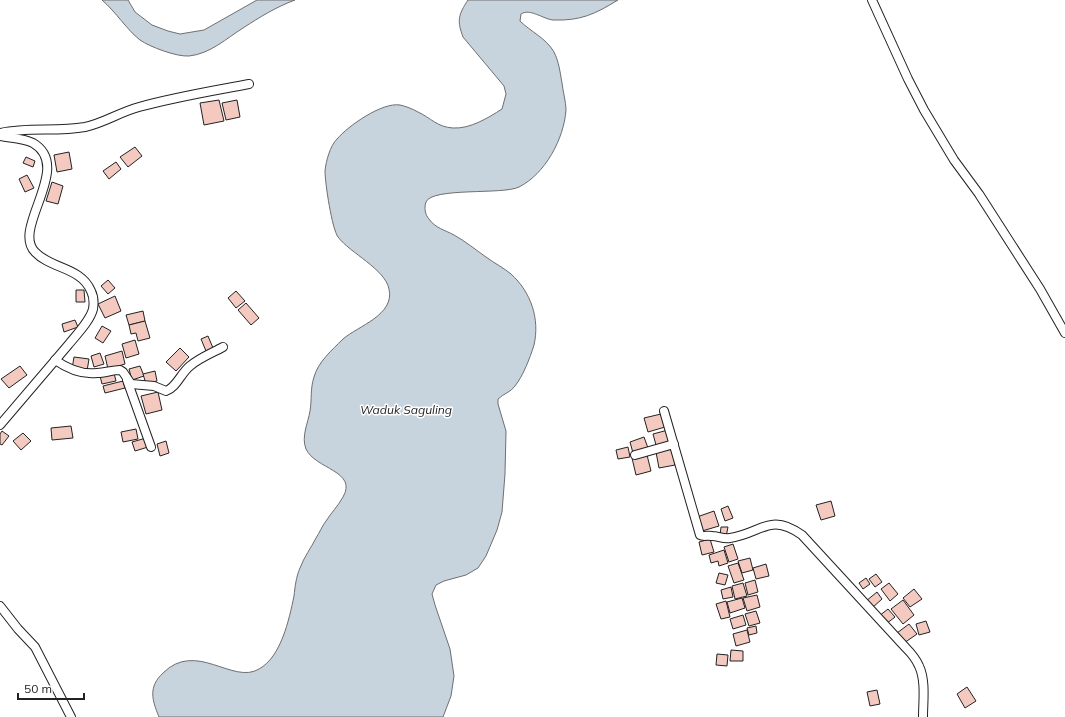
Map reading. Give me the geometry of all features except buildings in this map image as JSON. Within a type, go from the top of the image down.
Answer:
[{"type":"street","points":[[872,0],[908,79],[924,110],[957,165],[979,194],[1040,288],[1065,333]]},
{"type":"street","points":[[0,133],[86,127],[138,107],[249,84]]},
{"type":"street","points":[[0,136],[28,141],[43,153],[47,165],[46,179],[30,230],[30,246],[35,253],[43,258],[80,276],[88,285],[94,304],[90,315],[55,360],[0,425]]},
{"type":"street","points":[[127,379],[132,384],[154,386],[167,391],[171,389],[192,364],[223,347]]},
{"type":"street","points":[[55,360],[70,370],[85,373],[120,370],[123,372],[127,379],[151,447]]},
{"type":"street","points":[[664,411],[700,535],[731,538],[744,535],[766,526],[779,524],[787,526],[802,535],[917,661],[923,682],[923,717]]},
{"type":"street","points":[[635,455],[674,444]]},
{"type":"street","points":[[0,606],[18,629],[35,647],[71,717]]},
{"type":"water","points":[[102,0],[128,0],[135,12],[152,25],[180,34],[204,30],[257,0],[295,0],[262,16],[211,49],[197,55],[184,56],[150,46],[140,40]]},
{"type":"water","name":"Waduk Saguling","points":[[468,0],[618,0],[595,13],[580,18],[553,20],[528,12],[521,14],[520,21],[551,47],[558,63],[566,110],[561,132],[552,154],[537,174],[519,187],[499,191],[441,194],[431,197],[425,204],[425,211],[434,225],[462,240],[511,274],[518,281],[529,298],[535,316],[536,325],[534,345],[518,382],[513,388],[498,399],[498,404],[506,431],[502,512],[497,530],[486,556],[478,568],[466,575],[444,581],[436,585],[432,594],[450,649],[454,676],[451,696],[443,717],[159,717],[153,699],[153,689],[158,678],[176,664],[188,661],[201,661],[238,672],[249,672],[259,669],[267,663],[273,656],[283,637],[292,606],[299,571],[323,525],[343,497],[346,488],[345,481],[340,476],[311,456],[306,449],[304,440],[310,411],[314,377],[322,361],[330,352],[343,339],[381,313],[389,298],[389,289],[381,275],[338,237],[331,216],[326,185],[325,171],[327,158],[332,146],[342,134],[366,116],[384,107],[393,105],[404,106],[423,114],[438,124],[453,128],[472,125],[502,109],[506,94],[504,86],[463,37],[461,31],[459,22],[460,14]]}]
